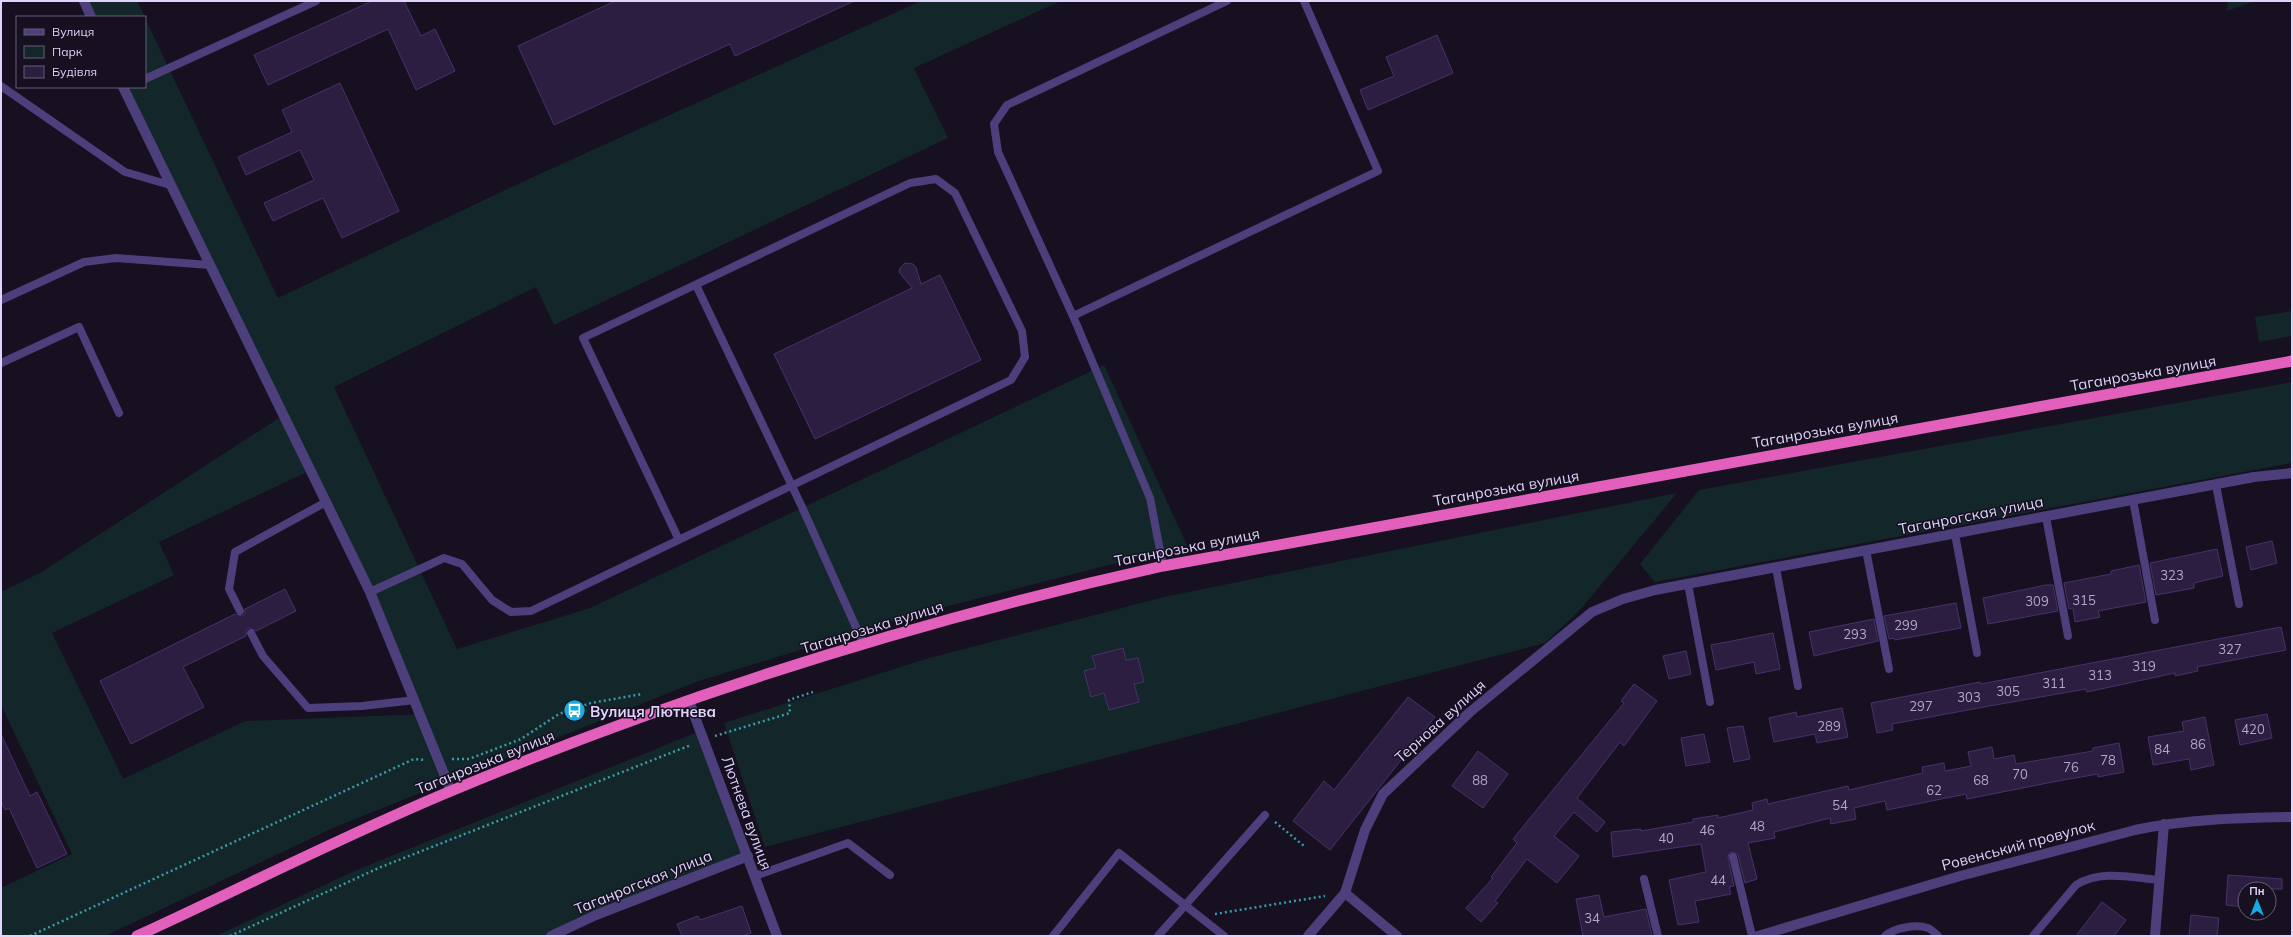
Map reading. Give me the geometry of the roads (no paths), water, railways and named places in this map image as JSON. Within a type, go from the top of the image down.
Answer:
[{"type":"highway","name":"Таганрозька вулиця","points":[[138,936],[366,828],[451,791],[587,737],[689,700],[864,645],[1021,599],[1162,566],[2292,361]]},
{"type":"street","points":[[84,1],[91,16]]},
{"type":"street","points":[[124,88],[170,186],[370,592],[451,791]]},
{"type":"street","name":"Таганрогская улица","points":[[1655,590],[2254,477],[2292,473]]},
{"type":"street","name":"Тернова вулиця","points":[[1308,936],[1345,892],[1365,830],[1383,794],[1420,758],[1543,651],[1592,612],[1623,599],[1655,590]]},
{"type":"street","name":"Лютнева вулиця","points":[[689,700],[777,936]]},
{"type":"street","name":"Ровенський провулок","points":[[1758,936],[1967,874],[2164,824],[2229,819],[2292,817]]},
{"type":"street","points":[[2155,936],[2164,824]]},
{"type":"street","name":"Таганрогская улица","points":[[551,936],[596,915],[748,856]]},
{"type":"street","points":[[1345,892],[1397,936]]},
{"type":"lane","points":[[146,79],[316,1]]},
{"type":"lane","points":[[1162,566],[1150,498],[1073,316],[998,152],[994,124],[1007,104],[1227,1]]},
{"type":"lane","points":[[1073,316],[1378,171],[1304,1]]},
{"type":"lane","points":[[1,86],[125,172],[170,186]]},
{"type":"lane","points":[[370,592],[444,558],[462,564],[492,600],[511,612],[531,611],[792,486],[1010,380],[1025,357],[1022,331],[955,192],[936,179],[910,183],[584,338],[679,540]]},
{"type":"lane","points":[[1,300],[84,262],[116,258],[210,265]]},
{"type":"lane","points":[[696,285],[792,486],[864,645]]},
{"type":"lane","points":[[1,363],[79,327],[119,413]]},
{"type":"lane","points":[[2216,485],[2239,604]]},
{"type":"lane","points":[[2133,500],[2155,620]]},
{"type":"lane","points":[[240,611],[229,590],[235,552],[326,502]]},
{"type":"lane","points":[[2046,517],[2068,636]]},
{"type":"lane","points":[[1954,534],[1977,653]]},
{"type":"lane","points":[[1866,550],[1889,669]]},
{"type":"lane","points":[[1776,568],[1798,686]]},
{"type":"lane","points":[[1688,584],[1710,702]]},
{"type":"lane","points":[[251,633],[263,656],[308,708],[362,706],[415,700]]},
{"type":"lane","points":[[1158,936],[1265,815]]},
{"type":"lane","points":[[755,876],[848,843],[890,875]]},
{"type":"lane","points":[[1053,936],[1119,853],[1224,936]]},
{"type":"lane","points":[[1733,857],[1752,936]]},
{"type":"lane","points":[[2033,936],[2076,885],[2084,880],[2106,875],[2160,880]]},
{"type":"lane","points":[[1644,879],[1658,936]]},
{"type":"lane","points":[[1885,936],[1894,931],[1918,927],[1929,928],[1938,936]]},
{"type":"place","name":"Вулиця Лютнева","points":[[575,711]]}]
